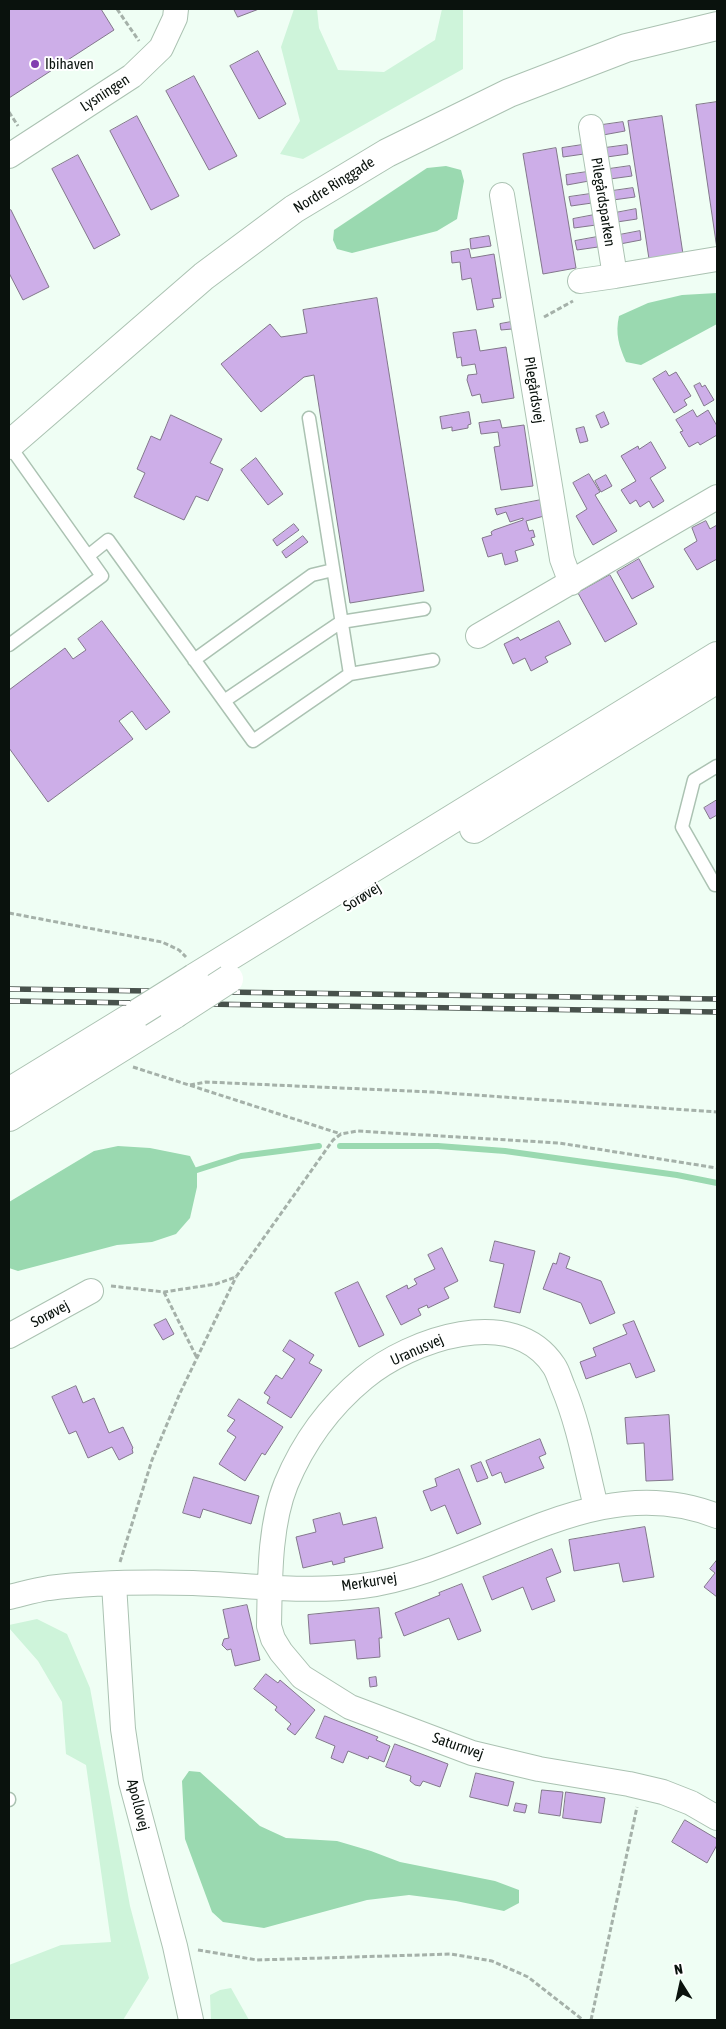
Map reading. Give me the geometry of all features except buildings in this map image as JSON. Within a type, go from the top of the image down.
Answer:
[{"type":"street","name":"Lysningen","points":[[9,156],[132,76],[161,48],[175,18],[176,9]]},
{"type":"street","name":"Nordre Ringgade","points":[[9,445],[204,276],[294,209],[386,153],[509,94],[626,48],[717,26]]},
{"type":"street","name":"Pilegårdsparken","points":[[591,127],[615,276]]},
{"type":"street","name":"Pilegårdsvej","points":[[502,195],[562,559],[570,583]]},
{"type":"street","points":[[584,280],[717,259]]},
{"type":"street","points":[[478,636],[717,497]]},
{"type":"street","name":"Sorøvej","points":[[9,1117],[175,1014],[209,976],[717,656]]},
{"type":"street","name":"Sorøvej","points":[[9,1092],[138,1013],[209,976],[717,679]]},
{"type":"street","name":"Sorøvej","points":[[9,1336],[91,1291]]},
{"type":"street","name":"Uranusvej","points":[[270,1588],[273,1537],[286,1484],[310,1437],[334,1406],[365,1377],[410,1351],[434,1340],[453,1335],[472,1332],[504,1334],[526,1341],[543,1353],[555,1366],[573,1412],[596,1507]]},
{"type":"street","name":"Merkurvej","points":[[9,1597],[49,1588],[114,1584],[192,1583],[270,1588],[363,1586],[398,1579],[559,1517],[596,1507],[629,1504],[667,1504],[705,1511],[717,1516]]},
{"type":"street","name":"Apollovej","points":[[114,1584],[122,1729],[131,1782],[175,1946],[191,2020]]},
{"type":"street","name":"Saturnvej","points":[[270,1588],[269,1626],[273,1639],[281,1652],[302,1677],[350,1706],[472,1753],[539,1769],[663,1792],[691,1803],[717,1818]]},
{"type":"lane","points":[[309,418],[350,674]]},
{"type":"lane","points":[[9,445],[102,576],[9,645]]},
{"type":"lane","points":[[88,556],[108,540],[253,741],[350,674],[433,660]]},
{"type":"lane","points":[[194,660],[312,575],[333,570]]},
{"type":"lane","points":[[224,701],[341,622],[424,609]]},
{"type":"lane","points":[[717,766],[694,780],[682,827],[717,885]]},
{"type":"path","points":[[117,9],[151,58]]},
{"type":"path","points":[[524,328],[580,296],[584,280]]},
{"type":"path","points":[[9,913],[162,942],[179,950],[209,976]]},
{"type":"path","points":[[108,1055],[126,1065],[341,1134]]},
{"type":"path","points":[[190,1085],[206,1082],[422,1092],[717,1112]]},
{"type":"path","points":[[114,1584],[152,1460],[197,1358],[236,1277],[333,1140],[341,1134],[357,1131],[560,1143],[717,1168]]},
{"type":"path","points":[[91,1291],[110,1286],[164,1292],[216,1284],[236,1277]]},
{"type":"path","points":[[164,1292],[197,1358]]},
{"type":"path","points":[[591,2020],[642,1787]]},
{"type":"path","points":[[175,1946],[258,1960],[451,1954],[492,1961],[528,1978],[583,2020]]},
{"type":"shaded area","points":[[294,9],[317,9],[319,28],[338,70],[384,72],[435,40],[442,9],[463,9],[463,69],[303,159],[280,154],[300,121],[281,47]]},
{"type":"shaded area","points":[[446,166],[461,170],[464,181],[457,219],[437,231],[352,253],[337,249],[333,240],[334,230],[427,168]]},
{"type":"shaded area","points":[[717,293],[717,324],[641,365],[626,362],[618,340],[619,316],[648,303],[682,295]]},
{"type":"shaded area","points":[[118,1146],[150,1148],[190,1156],[197,1170],[197,1187],[190,1218],[176,1234],[152,1242],[117,1245],[18,1271],[9,1268],[9,1202],[94,1151]]},
{"type":"shaded area","points":[[37,1619],[67,1634],[90,1688],[130,1906],[149,1978],[123,2020],[9,2020],[9,1965],[61,1945],[111,1942],[86,1765],[66,1754],[62,1702],[38,1661],[9,1628],[9,1625]]},
{"type":"shaded area","points":[[189,1771],[200,1772],[260,1826],[286,1838],[337,1841],[400,1862],[495,1881],[519,1890],[519,1903],[504,1911],[456,1901],[409,1895],[367,1900],[264,1928],[223,1922],[212,1912],[185,1839],[182,1781]]},
{"type":"shaded area","points":[[231,1988],[249,2020],[211,2020],[210,1995],[220,1990]]},
{"type":"waterway","points":[[197,1170],[241,1156],[319,1146]]},
{"type":"waterway","points":[[340,1146],[438,1146],[505,1151],[677,1175],[717,1183]]},
{"type":"railway","points":[[9,989],[717,999]]},
{"type":"railway","points":[[9,1001],[717,1012]]},
{"type":"place","name":"Ibihaven","points":[[35,64]]}]
